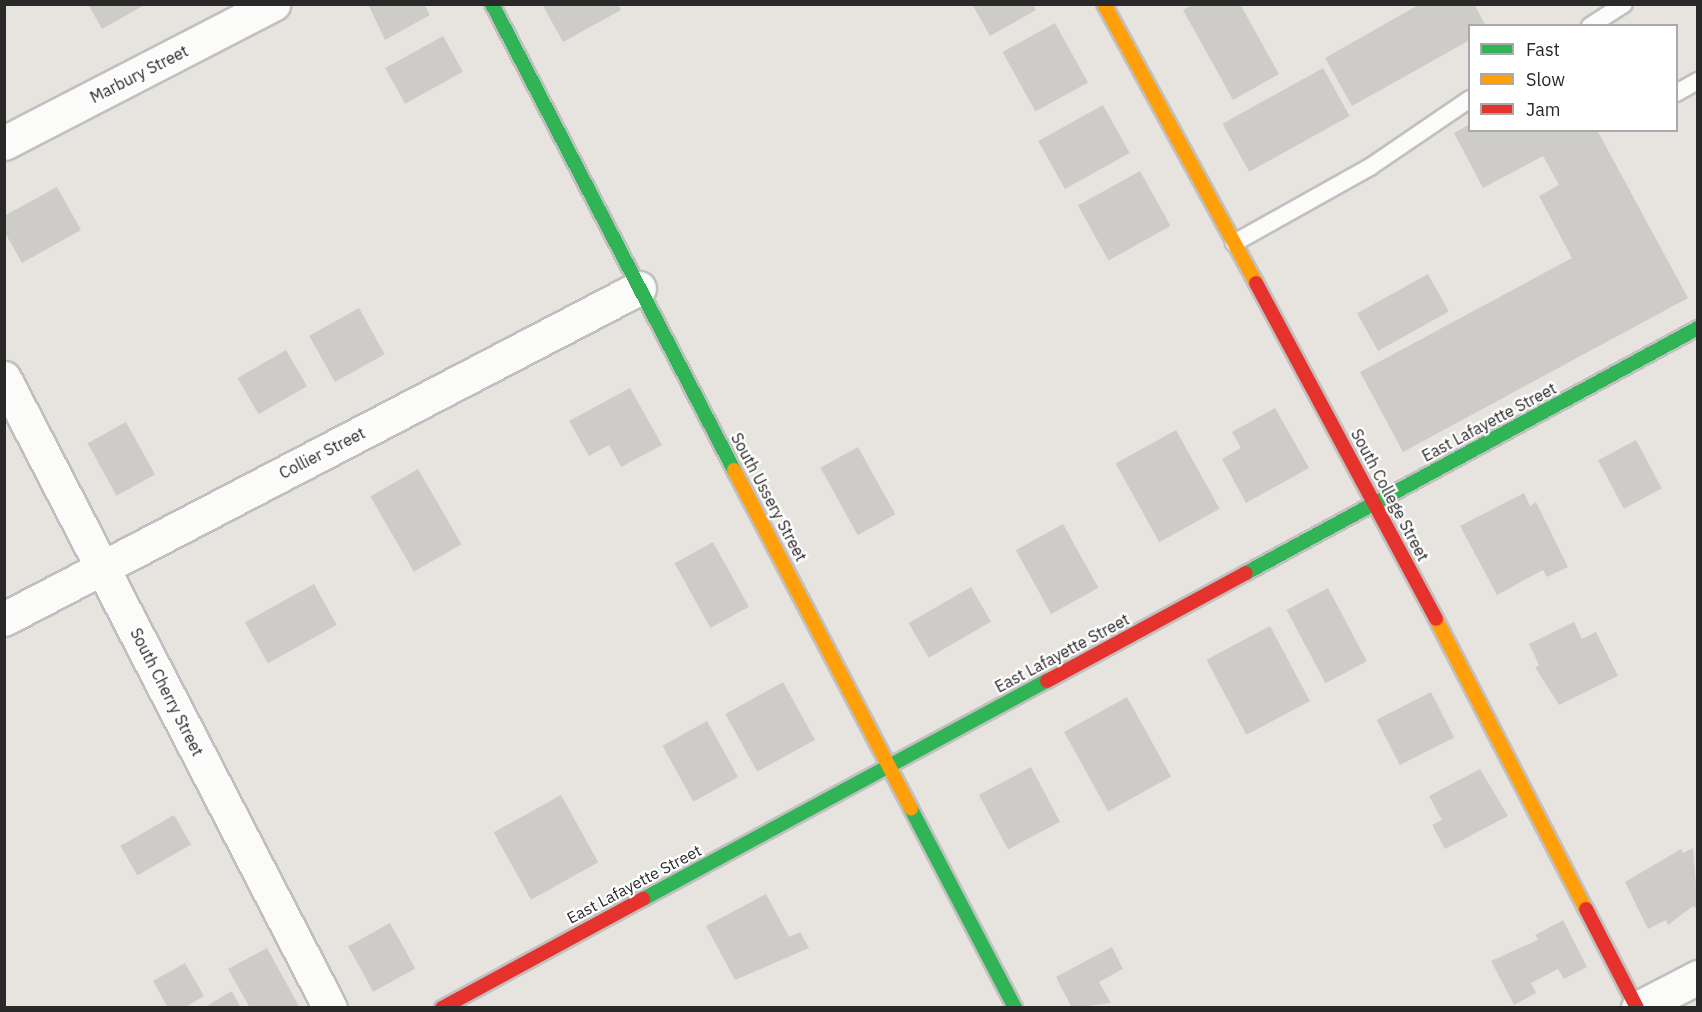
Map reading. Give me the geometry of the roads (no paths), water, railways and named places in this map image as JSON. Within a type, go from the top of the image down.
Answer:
[{"type":"street","name":"Marbury Street","points":[[4,143],[273,4]]},
{"type":"street","name":"South Ussery Street","points":[[492,4],[639,288],[891,764],[1015,1008]]},
{"type":"street","name":"South College Street","points":[[1104,4],[1376,502],[1637,1008]]},
{"type":"street","name":"Collier Street","points":[[4,619],[639,288]]},
{"type":"street","name":"East Lafayette Street","points":[[442,1008],[1698,328]]},
{"type":"street","name":"South Cherry Street","points":[[4,378],[330,1008]]},
{"type":"street","points":[[1637,1008],[1698,977]]},
{"type":"lane","points":[[1591,24],[1624,4]]},
{"type":"lane","points":[[1678,92],[1698,81]]},
{"type":"lane","points":[[1234,243],[1370,167],[1468,100]]}]
